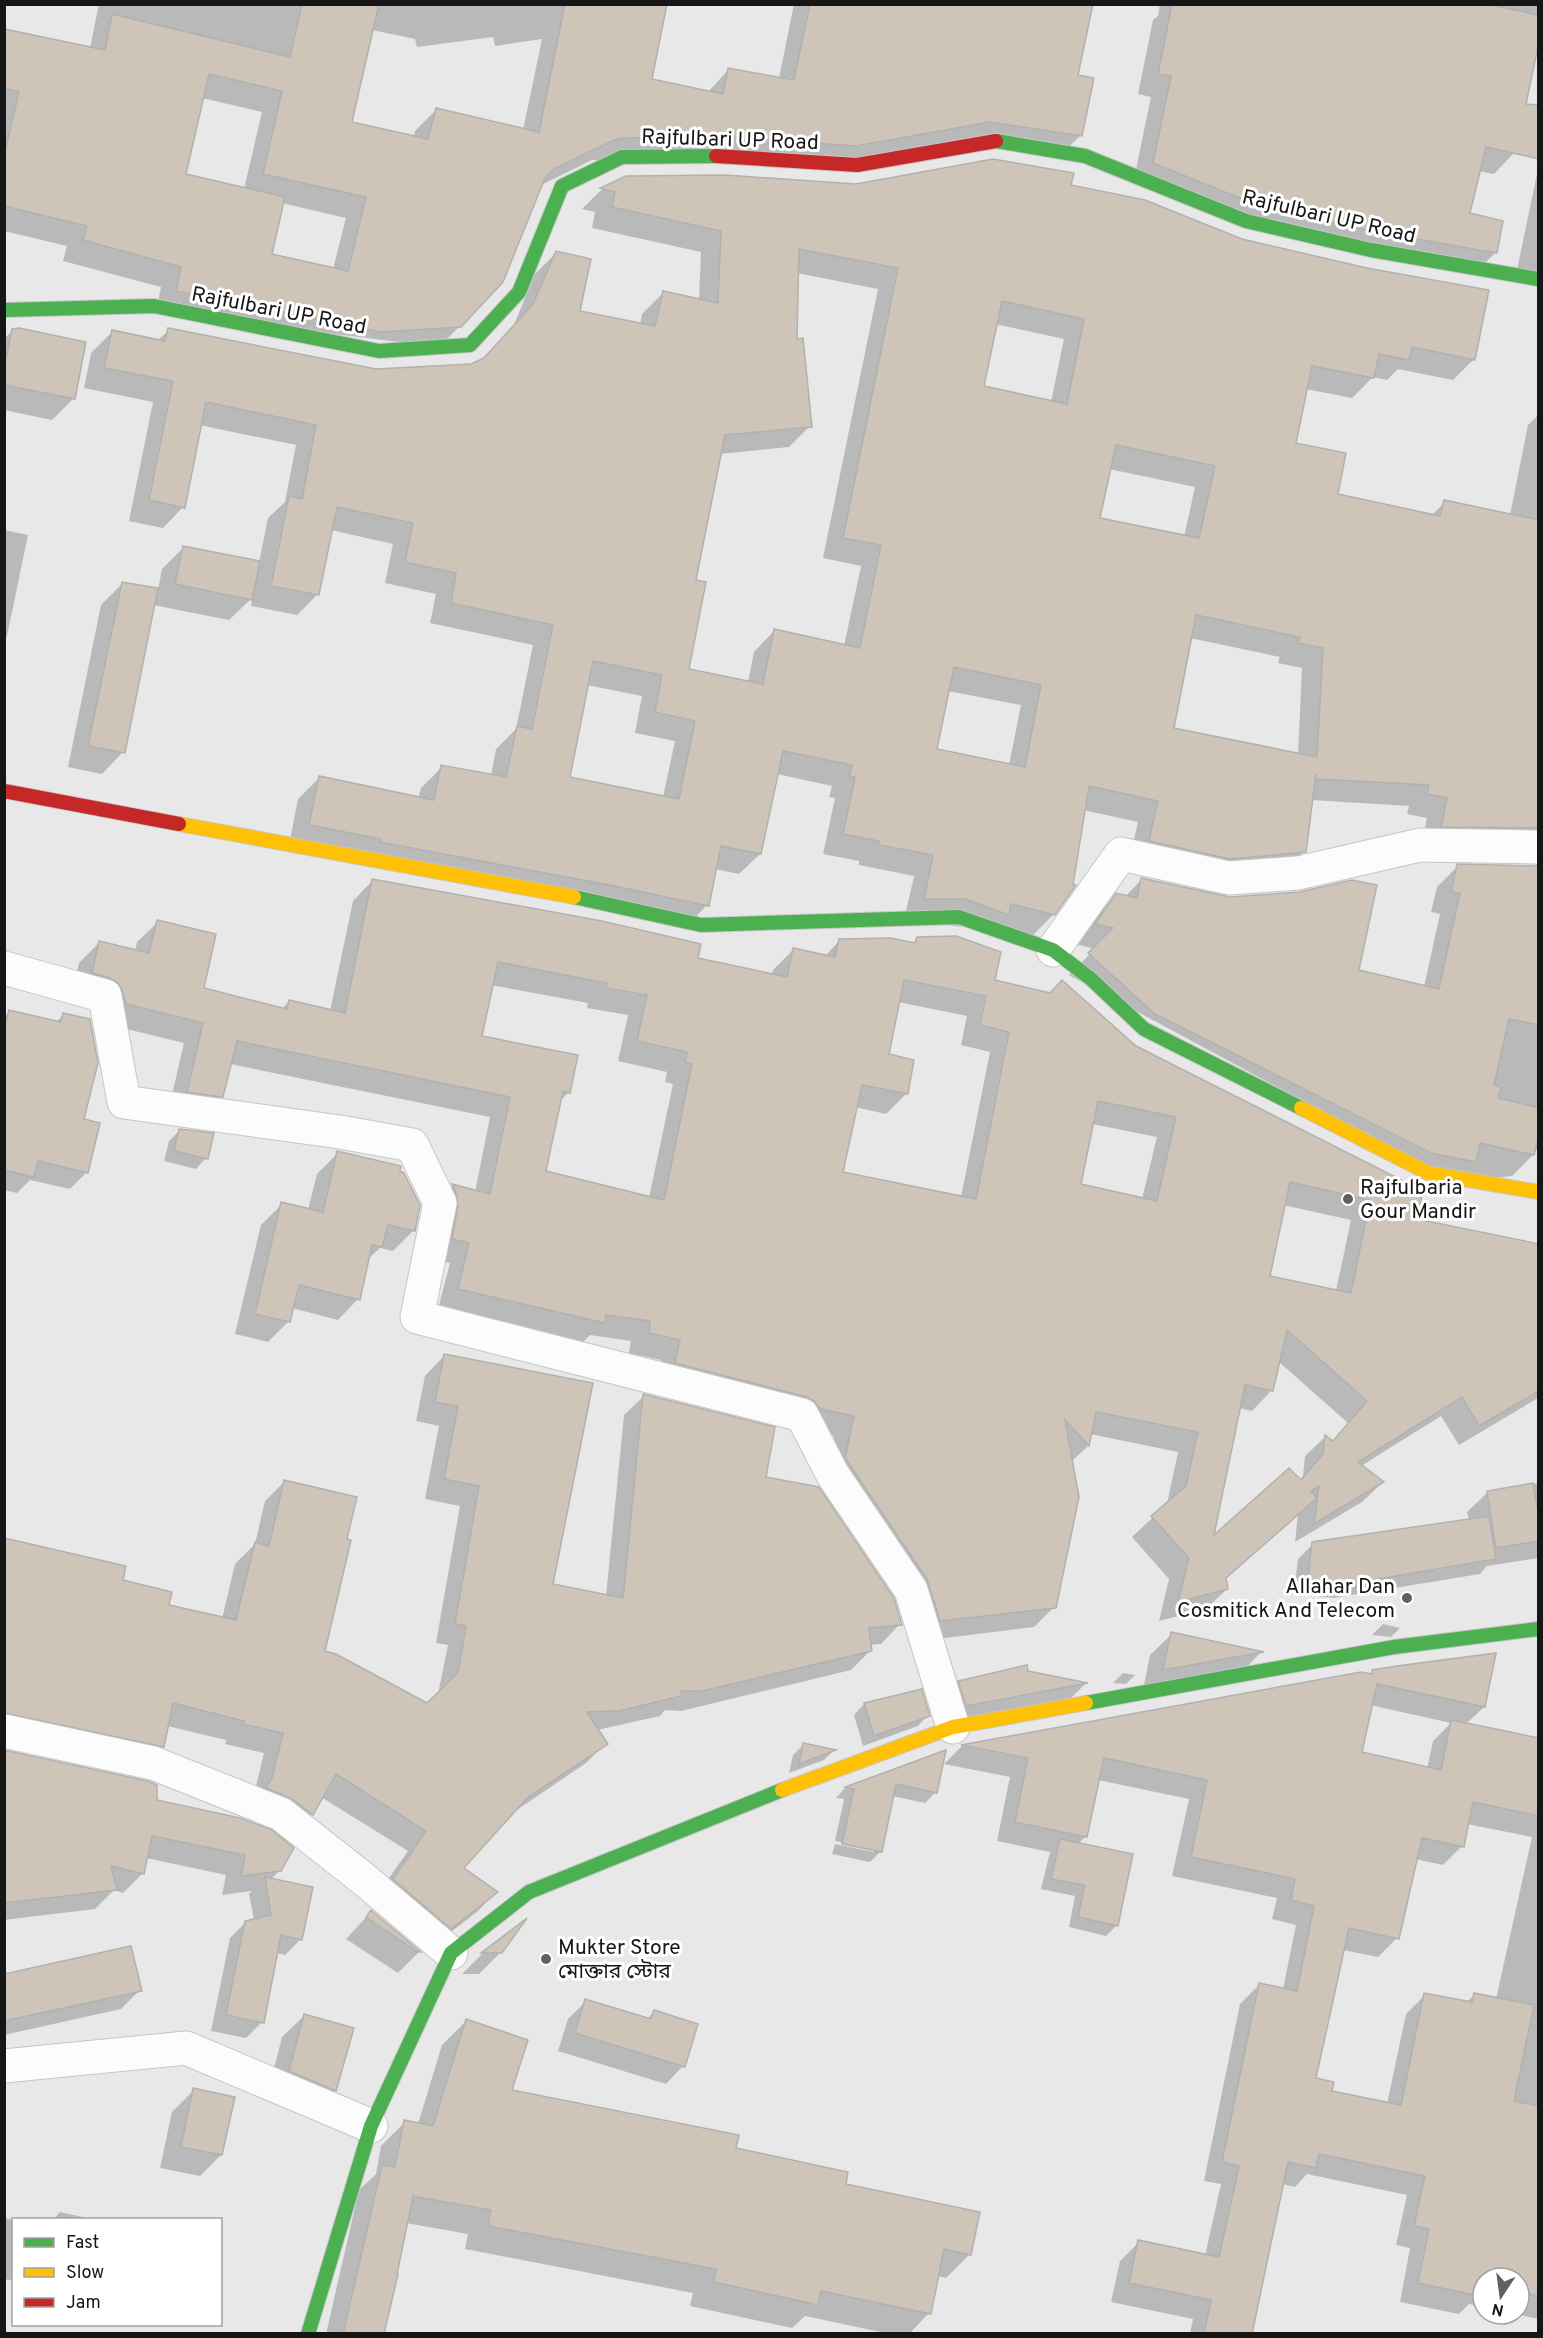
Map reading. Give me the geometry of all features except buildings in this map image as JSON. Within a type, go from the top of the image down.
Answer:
[{"type":"street","name":"Rajfulbari UP Road","points":[[4,310],[154,306],[380,351],[470,345],[519,292],[562,186],[622,157],[726,156],[857,165],[993,140],[1085,156],[1246,221],[1371,250],[1539,279]]},
{"type":"street","points":[[4,791],[606,903],[702,925],[959,917],[1053,950],[1091,979],[1144,1029],[1428,1173],[1539,1192]]},
{"type":"street","points":[[1053,950],[1121,854],[1229,878],[1298,873],[1420,845],[1539,847]]},
{"type":"street","points":[[4,968],[105,996],[124,1102],[340,1132],[412,1145],[440,1203],[417,1317],[802,1415],[833,1474],[910,1590],[953,1727]]},
{"type":"street","points":[[308,2334],[371,2126],[451,1953],[529,1892],[750,1802],[953,1727],[1394,1647],[1539,1629]]},
{"type":"street","points":[[4,1731],[153,1763],[281,1814],[451,1953]]},
{"type":"street","points":[[4,2066],[186,2048],[371,2126]]},
{"type":"traffic: fast","points":[[996,141],[1085,156],[1246,221],[1371,250],[1538,279]]},
{"type":"traffic: fast","points":[[4,310],[154,306],[379,351],[470,345],[519,292],[562,186],[622,157],[716,156]]},
{"type":"traffic: fast","points":[[574,897],[701,925],[959,917],[1053,950],[1091,979],[1144,1029],[1301,1108]]},
{"type":"traffic: fast","points":[[1086,1703],[1394,1647],[1538,1629]]},
{"type":"traffic: fast","points":[[308,2334],[371,2126],[451,1953],[529,1892],[782,1790]]},
{"type":"traffic: slow","points":[[179,824],[574,897]]},
{"type":"traffic: slow","points":[[1301,1108],[1428,1173],[1538,1192]]},
{"type":"traffic: slow","points":[[782,1790],[953,1727],[1086,1703]]},
{"type":"traffic: jam","points":[[716,156],[857,165],[996,141]]},
{"type":"traffic: jam","points":[[4,791],[179,824]]},
{"type":"place","name":"Rajfulbaria Gour Mandir","points":[[1348,1199]]},
{"type":"place","name":"Allahar Dan Cosmitick And Telecom","points":[[1407,1598]]},
{"type":"place","name":"Mukter Store মোক্তার স্টোর","points":[[546,1959]]}]
